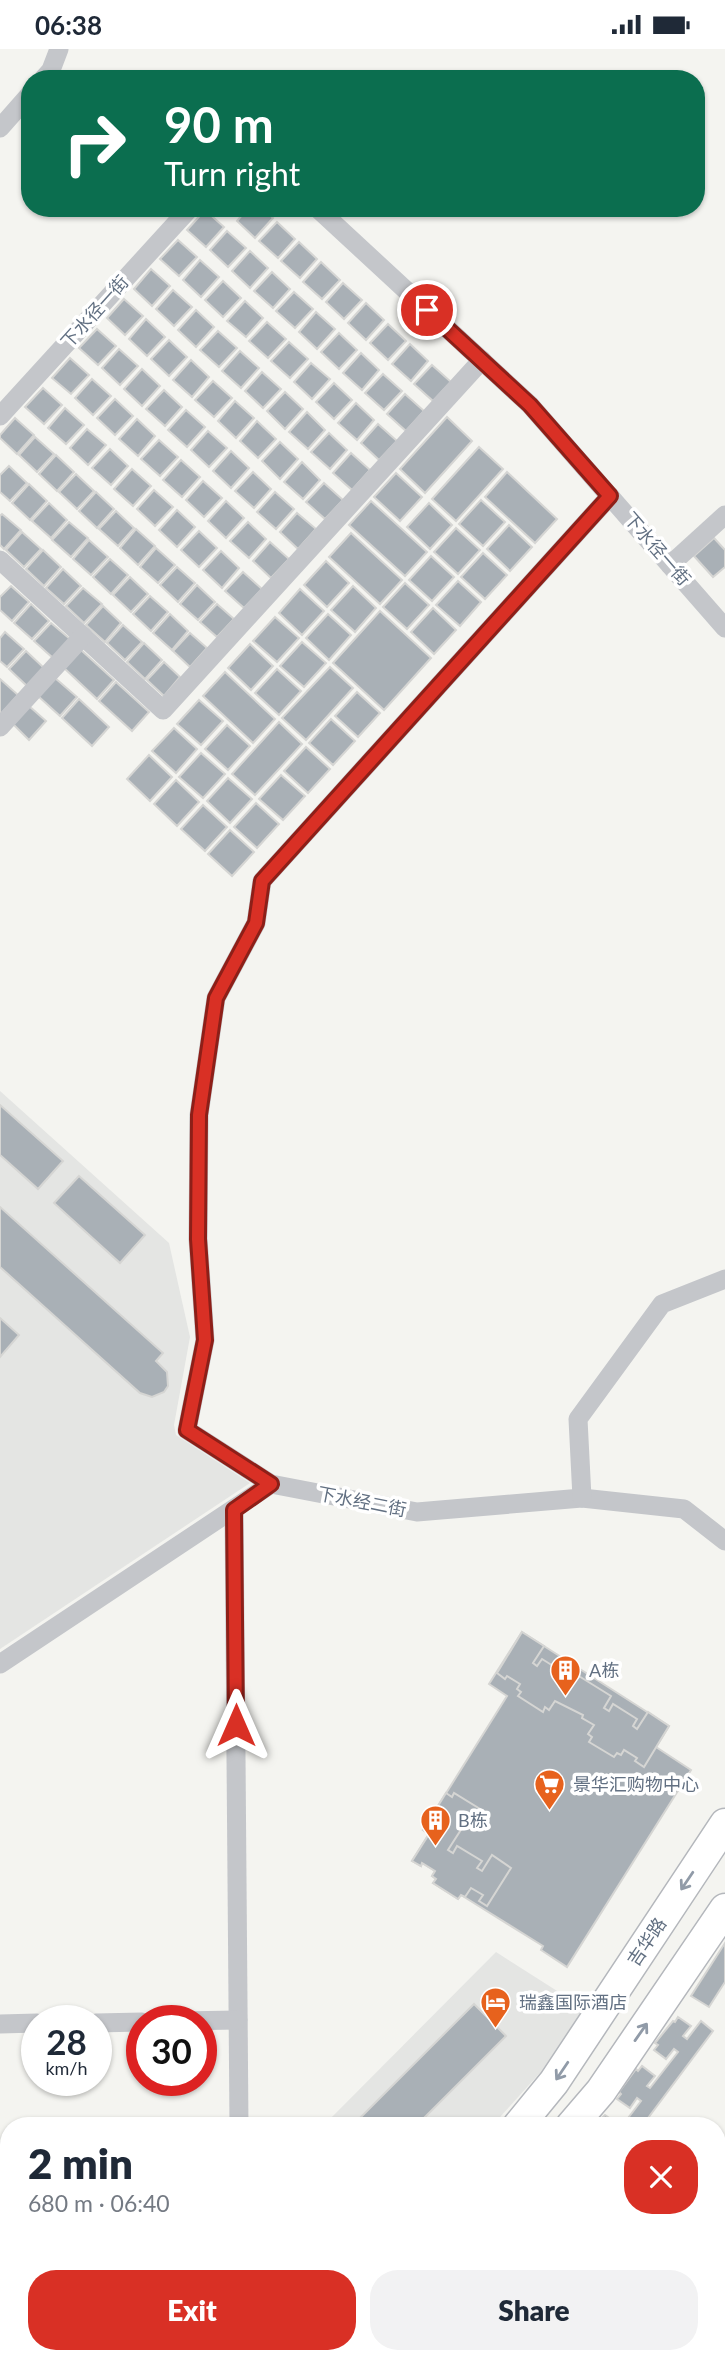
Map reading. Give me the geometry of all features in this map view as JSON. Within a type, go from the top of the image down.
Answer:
[{"type":"main road","name":"吉华路","points":[[526,2117],[554,2083],[725,1824]]},
{"type":"main road","points":[[579,2117],[601,2091],[725,1909]]},
{"type":"street","points":[[51,70],[59,49]]},
{"type":"street","points":[[0,128],[21,104]]},
{"type":"street","name":"下水径一街","points":[[0,416],[182,217]]},
{"type":"street","name":"下水径一街","points":[[327,217],[530,405],[725,628]]},
{"type":"street","points":[[0,560],[163,710],[482,361]]},
{"type":"street","name":"下水经二街","points":[[610,496],[262,881],[256,923],[216,998],[199,1115],[198,1239],[205,1340],[187,1430],[271,1484],[417,1512],[582,1498],[684,1509],[725,1541]]},
{"type":"street","points":[[670,565],[725,515]]},
{"type":"street","points":[[0,727],[83,636]]},
{"type":"street","points":[[582,1498],[578,1419],[662,1304],[725,1279]]},
{"type":"street","points":[[0,1664],[271,1484]]},
{"type":"street","points":[[234,1510],[239,2117]]},
{"type":"street","points":[[217,2020],[238,2020]]},
{"type":"street","points":[[0,2024],[21,2023]]},
{"type":"shaded area","points":[[0,1091],[169,1243],[190,1337],[174,1425],[176,1435],[250,1483],[0,1649]]},
{"type":"shaded area","name":"瑞鑫国际酒店","points":[[496,1952],[576,2003],[582,2015],[565,2045],[500,2117],[332,2117]]},
{"type":"building","points":[[199,217],[213,217],[224,227],[206,247],[187,230]]},
{"type":"building","points":[[240,217],[273,218],[255,238],[237,221]]},
{"type":"building","points":[[277,222],[295,239],[278,258],[259,241]]},
{"type":"building","points":[[227,231],[246,248],[228,267],[210,250]]},
{"type":"building","points":[[178,240],[197,257],[179,276],[160,259]]},
{"type":"building","points":[[299,242],[317,259],[300,278],[281,261]]},
{"type":"building","points":[[250,251],[268,268],[250,288],[232,271]]},
{"type":"building","points":[[200,260],[219,277],[201,297],[183,280]]},
{"type":"building","points":[[321,262],[340,280],[322,299],[303,282]]},
{"type":"building","points":[[151,269],[170,286],[152,306],[134,289]]},
{"type":"building","points":[[272,272],[290,289],[273,308],[254,291]]},
{"type":"building","points":[[223,281],[241,298],[223,317],[205,300]]},
{"type":"building","points":[[343,283],[362,300],[344,319],[326,302]]},
{"type":"building","points":[[173,290],[192,307],[174,326],[156,309]]},
{"type":"building","points":[[294,292],[313,309],[295,328],[276,311]]},
{"type":"building","points":[[124,299],[143,316],[125,335],[107,318]]},
{"type":"building","points":[[245,301],[263,318],[246,337],[227,321]]},
{"type":"building","points":[[366,303],[384,320],[366,340],[348,323]]},
{"type":"building","points":[[196,310],[214,327],[196,347],[178,330]]},
{"type":"building","points":[[316,312],[335,329],[317,349],[299,332]]},
{"type":"building","points":[[146,319],[165,337],[147,356],[129,339]]},
{"type":"building","points":[[267,322],[286,339],[268,358],[249,341]]},
{"type":"building","points":[[388,324],[406,341],[388,360],[370,343]]},
{"type":"building","points":[[97,329],[116,346],[98,365],[79,348]]},
{"type":"building","points":[[218,331],[237,348],[219,367],[200,350]]},
{"type":"building","points":[[339,333],[357,350],[339,369],[321,352]]},
{"type":"building","points":[[169,340],[187,357],[169,376],[151,359]]},
{"type":"building","points":[[289,342],[308,359],[290,378],[271,361]]},
{"type":"building","points":[[410,344],[428,361],[411,381],[392,364]]},
{"type":"building","points":[[119,349],[138,366],[120,385],[102,368]]},
{"type":"building","points":[[240,351],[259,368],[241,388],[222,371]]},
{"type":"building","points":[[361,353],[379,370],[362,390],[343,373]]},
{"type":"building","points":[[70,358],[89,375],[71,394],[52,378]]},
{"type":"building","points":[[191,360],[209,377],[192,397],[173,380]]},
{"type":"building","points":[[311,363],[330,379],[312,399],[294,382]]},
{"type":"building","points":[[432,365],[451,382],[433,401],[414,384]]},
{"type":"building","points":[[142,369],[160,386],[142,406],[124,389]]},
{"type":"building","points":[[262,372],[281,389],[263,408],[245,391]]},
{"type":"building","points":[[383,374],[402,391],[384,410],[365,393]]},
{"type":"building","points":[[92,379],[111,396],[93,415],[75,398]]},
{"type":"building","points":[[213,381],[232,398],[214,417],[195,400]]},
{"type":"building","points":[[334,383],[352,400],[334,419],[316,402]]},
{"type":"building","points":[[43,388],[62,405],[44,424],[25,407]]},
{"type":"building","points":[[164,390],[182,407],[165,426],[146,409]]},
{"type":"building","points":[[285,392],[303,409],[285,429],[267,411]]},
{"type":"building","points":[[405,394],[424,411],[406,431],[387,414]]},
{"type":"building","points":[[115,399],[133,416],[115,435],[97,418]]},
{"type":"building","points":[[235,401],[254,418],[236,438],[218,421]]},
{"type":"building","points":[[356,403],[374,420],[357,440],[338,423]]},
{"type":"building","points":[[65,408],[84,425],[66,444],[48,428]]},
{"type":"building","points":[[186,410],[205,427],[187,447],[168,430]]},
{"type":"building","points":[[307,412],[325,430],[308,449],[289,432]]},
{"type":"building","points":[[447,417],[472,441],[425,493],[400,469]]},
{"type":"building","points":[[15,418],[34,435],[17,454],[0,438]]},
{"type":"building","points":[[137,419],[155,436],[138,456],[119,439]]},
{"type":"building","points":[[257,421],[276,439],[258,458],[240,441]]},
{"type":"building","points":[[378,424],[397,441],[379,460],[361,443]]},
{"type":"building","points":[[87,429],[106,445],[88,465],[70,448]]},
{"type":"building","points":[[208,431],[227,448],[209,467],[191,450]]},
{"type":"building","points":[[329,433],[347,450],[330,469],[311,452]]},
{"type":"building","points":[[35,437],[54,454],[37,472],[19,455]]},
{"type":"building","points":[[159,440],[178,457],[160,476],[141,459]]},
{"type":"building","points":[[280,442],[298,459],[280,479],[262,461]]},
{"type":"building","points":[[479,447],[503,469],[456,521],[432,499]]},
{"type":"building","points":[[110,449],[128,466],[111,485],[92,468]]},
{"type":"building","points":[[231,451],[249,468],[231,488],[213,471]]},
{"type":"building","points":[[351,453],[370,470],[352,490],[333,473]]},
{"type":"building","points":[[56,455],[74,472],[57,491],[39,474]]},
{"type":"building","points":[[181,460],[200,477],[182,497],[163,480]]},
{"type":"building","points":[[302,462],[320,480],[303,499],[284,482]]},
{"type":"building","points":[[9,466],[27,483],[10,501],[0,492],[0,475]]},
{"type":"building","points":[[132,469],[151,486],[133,506],[114,489]]},
{"type":"building","points":[[253,472],[271,489],[254,508],[235,491]]},
{"type":"building","points":[[507,472],[557,519],[535,543],[485,497]]},
{"type":"building","points":[[396,473],[422,497],[400,521],[374,497]]},
{"type":"building","points":[[76,474],[94,491],[77,509],[59,492]]},
{"type":"building","points":[[203,481],[222,498],[204,517],[186,500]]},
{"type":"building","points":[[324,483],[343,500],[325,519],[306,502]]},
{"type":"building","points":[[29,484],[47,501],[30,520],[12,503]]},
{"type":"building","points":[[154,490],[173,507],[155,526],[137,509]]},
{"type":"building","points":[[96,492],[114,509],[97,528],[79,511]]},
{"type":"building","points":[[275,492],[294,509],[276,529],[257,512]]},
{"type":"building","points":[[481,500],[505,522],[483,546],[459,524]]},
{"type":"building","points":[[226,501],[244,518],[226,538],[208,521]]},
{"type":"building","points":[[371,501],[427,552],[405,576],[349,525]]},
{"type":"building","points":[[49,503],[67,520],[51,538],[32,521]]},
{"type":"building","points":[[429,503],[452,525],[430,549],[407,527]]},
{"type":"building","points":[[177,510],[195,527],[177,547],[159,530]]},
{"type":"building","points":[[116,511],[134,528],[118,546],[99,529]]},
{"type":"building","points":[[297,513],[316,529],[298,549],[280,532]]},
{"type":"building","points":[[2,514],[21,530],[4,549],[0,545]]},
{"type":"building","points":[[69,522],[88,538],[71,557],[52,540]]},
{"type":"building","points":[[248,522],[266,539],[249,558],[230,541]]},
{"type":"building","points":[[509,525],[532,547],[510,571],[487,549]]},
{"type":"building","points":[[456,528],[480,550],[458,574],[434,552]]},
{"type":"building","points":[[136,529],[155,546],[138,565],[120,548]]},
{"type":"building","points":[[199,531],[217,548],[199,567],[181,550]]},
{"type":"building","points":[[22,532],[41,549],[24,567],[6,550]]},
{"type":"building","points":[[351,533],[402,580],[380,604],[329,557]]},
{"type":"building","points":[[714,538],[725,550],[725,567],[713,577],[694,556]]},
{"type":"building","points":[[89,540],[108,557],[91,575],[73,559]]},
{"type":"building","points":[[270,542],[289,559],[271,578],[253,561]]},
{"type":"building","points":[[156,548],[175,565],[158,583],[140,567]]},
{"type":"building","points":[[43,550],[61,567],[44,586],[26,569]]},
{"type":"building","points":[[221,551],[239,568],[222,588],[203,570]]},
{"type":"building","points":[[483,553],[507,575],[485,599],[461,577]]},
{"type":"building","points":[[431,556],[454,577],[432,601],[409,580]]},
{"type":"building","points":[[110,559],[128,575],[111,594],[93,577]]},
{"type":"building","points":[[326,561],[349,583],[327,607],[304,585]]},
{"type":"building","points":[[177,567],[195,583],[178,602],[160,585]]},
{"type":"building","points":[[63,569],[81,586],[64,604],[46,588]]},
{"type":"building","points":[[243,572],[262,589],[244,608],[225,591]]},
{"type":"building","points":[[130,577],[148,594],[131,612],[113,595]]},
{"type":"building","points":[[458,581],[481,602],[460,626],[436,605]]},
{"type":"building","points":[[405,583],[429,605],[407,629],[383,607]]},
{"type":"building","points":[[197,585],[215,602],[198,620],[180,604]]},
{"type":"building","points":[[11,586],[29,602],[12,621],[0,610],[0,597]]},
{"type":"building","points":[[353,586],[376,608],[355,632],[331,610]]},
{"type":"building","points":[[83,588],[102,604],[84,623],[66,606]]},
{"type":"building","points":[[300,589],[324,611],[302,635],[279,613]]},
{"type":"building","points":[[150,596],[168,612],[151,631],[133,614]]},
{"type":"building","points":[[31,604],[49,621],[32,639],[14,623]]},
{"type":"building","points":[[217,604],[234,619],[217,637],[200,622]]},
{"type":"building","points":[[103,606],[121,623],[105,642],[86,625]]},
{"type":"building","points":[[433,608],[456,630],[434,654],[411,632]]},
{"type":"building","points":[[380,611],[431,658],[384,710],[333,663]]},
{"type":"building","points":[[170,614],[188,631],[172,650],[153,633]]},
{"type":"building","points":[[328,614],[351,635],[329,660],[306,638]]},
{"type":"building","points":[[275,617],[299,638],[277,662],[253,641]]},
{"type":"building","points":[[51,623],[70,639],[53,658],[34,641]]},
{"type":"building","points":[[123,625],[142,642],[125,660],[107,643]]},
{"type":"building","points":[[5,632],[24,649],[7,667],[0,661],[0,638]]},
{"type":"building","points":[[190,633],[207,648],[190,667],[173,651]]},
{"type":"building","points":[[302,642],[326,663],[304,687],[280,666]]},
{"type":"building","points":[[144,643],[162,660],[145,679],[127,662]]},
{"type":"building","points":[[250,644],[273,666],[251,690],[228,668]]},
{"type":"building","points":[[81,650],[114,680],[97,699],[64,668]]},
{"type":"building","points":[[26,651],[44,668],[27,686],[9,669]]},
{"type":"building","points":[[164,662],[180,677],[164,696],[147,680]]},
{"type":"building","points":[[330,667],[353,688],[306,740],[282,718]]},
{"type":"building","points":[[277,669],[301,691],[279,715],[255,693]]},
{"type":"building","points":[[225,672],[275,719],[253,743],[203,696]]},
{"type":"building","points":[[55,678],[77,697],[60,716],[38,696]]},
{"type":"building","points":[[0,679],[18,695],[1,714],[0,712]]},
{"type":"building","points":[[116,682],[149,712],[132,731],[99,701]]},
{"type":"building","points":[[357,692],[380,713],[358,737],[335,716]]},
{"type":"building","points":[[79,699],[109,727],[92,746],[62,718]]},
{"type":"building","points":[[199,700],[223,721],[201,745],[177,724]]},
{"type":"building","points":[[29,706],[46,721],[29,740],[13,724]]},
{"type":"building","points":[[331,719],[355,741],[333,765],[309,743]]},
{"type":"building","points":[[279,722],[302,744],[255,795],[232,774]]},
{"type":"building","points":[[227,725],[250,746],[228,770],[205,749]]},
{"type":"building","points":[[174,728],[197,749],[176,773],[152,751]]},
{"type":"building","points":[[306,747],[330,769],[308,793],[284,771]]},
{"type":"building","points":[[201,753],[225,774],[203,798],[179,777]]},
{"type":"building","points":[[149,755],[172,777],[150,801],[127,779]]},
{"type":"building","points":[[281,775],[305,796],[283,820],[259,799]]},
{"type":"building","points":[[228,778],[252,799],[230,823],[207,801]]},
{"type":"building","points":[[176,780],[199,802],[177,826],[154,804]]},
{"type":"building","points":[[256,803],[279,824],[257,848],[234,827]]},
{"type":"building","points":[[203,805],[227,827],[205,851],[181,829]]},
{"type":"building","points":[[230,830],[254,852],[232,876],[208,854]]},
{"type":"building","points":[[0,1105],[63,1161],[38,1189],[0,1155]]},
{"type":"building","points":[[79,1176],[145,1235],[120,1263],[54,1203]]},
{"type":"building","points":[[0,1207],[163,1353],[156,1361],[167,1372],[168,1386],[164,1392],[152,1397],[140,1393],[0,1267]]},
{"type":"building","points":[[0,1318],[19,1335],[0,1357]]},
{"type":"building","name":"景华汇购物中心","points":[[522,1632],[669,1726],[656,1747],[691,1770],[567,1967],[541,1950],[543,1946],[461,1895],[458,1899],[433,1883],[436,1879],[432,1876],[435,1871],[422,1863],[421,1866],[412,1861],[429,1834],[423,1830],[507,1696],[489,1684]]},
{"type":"building","name":"A栋","points":[[522,1632],[544,1646],[533,1663],[537,1666],[542,1659],[566,1674],[562,1681],[567,1684],[574,1673],[611,1696],[604,1708],[609,1711],[613,1704],[637,1719],[633,1726],[637,1729],[648,1712],[669,1726],[644,1767],[635,1761],[637,1758],[624,1750],[621,1755],[617,1753],[614,1757],[589,1742],[592,1737],[588,1734],[594,1725],[582,1718],[583,1715],[555,1701],[549,1710],[545,1707],[543,1712],[518,1696],[521,1692],[517,1689],[520,1684],[497,1673]]},
{"type":"building","name":"B栋","points":[[446,1793],[452,1797],[454,1793],[485,1812],[473,1830],[464,1825],[448,1850],[453,1853],[457,1846],[482,1861],[477,1868],[482,1871],[492,1855],[511,1868],[487,1906],[479,1901],[483,1895],[471,1888],[465,1897],[461,1895],[458,1899],[433,1883],[436,1879],[432,1876],[435,1871],[422,1863],[421,1866],[412,1861],[429,1834],[423,1830]]},
{"type":"building","points":[[725,1943],[725,1982],[709,2007],[691,1996]]},
{"type":"building","points":[[474,2004],[506,2036],[425,2117],[361,2117]]},
{"type":"building","points":[[678,2017],[691,2026],[683,2036],[687,2039],[701,2021],[713,2031],[649,2117],[629,2117],[641,2101],[637,2098],[630,2108],[617,2099],[621,2094],[619,2092],[636,2069],[638,2071],[642,2066],[655,2076],[647,2086],[650,2088],[678,2052],[674,2049],[666,2059],[654,2050],[658,2045],[655,2043],[673,2021]]},
{"type":"place","name":"A栋","points":[[566,1698]]},
{"type":"place","name":"景华汇购物中心","points":[[550,1812]]},
{"type":"place","name":"B栋","points":[[435,1848]]},
{"type":"place","name":"瑞鑫国际酒店","points":[[496,2030]]},
{"type":"route","points":[[236,1725],[234,1510],[271,1484],[187,1430],[205,1340],[198,1239],[199,1115],[216,998],[256,923],[262,881],[610,496],[530,405],[427,310]]}]
